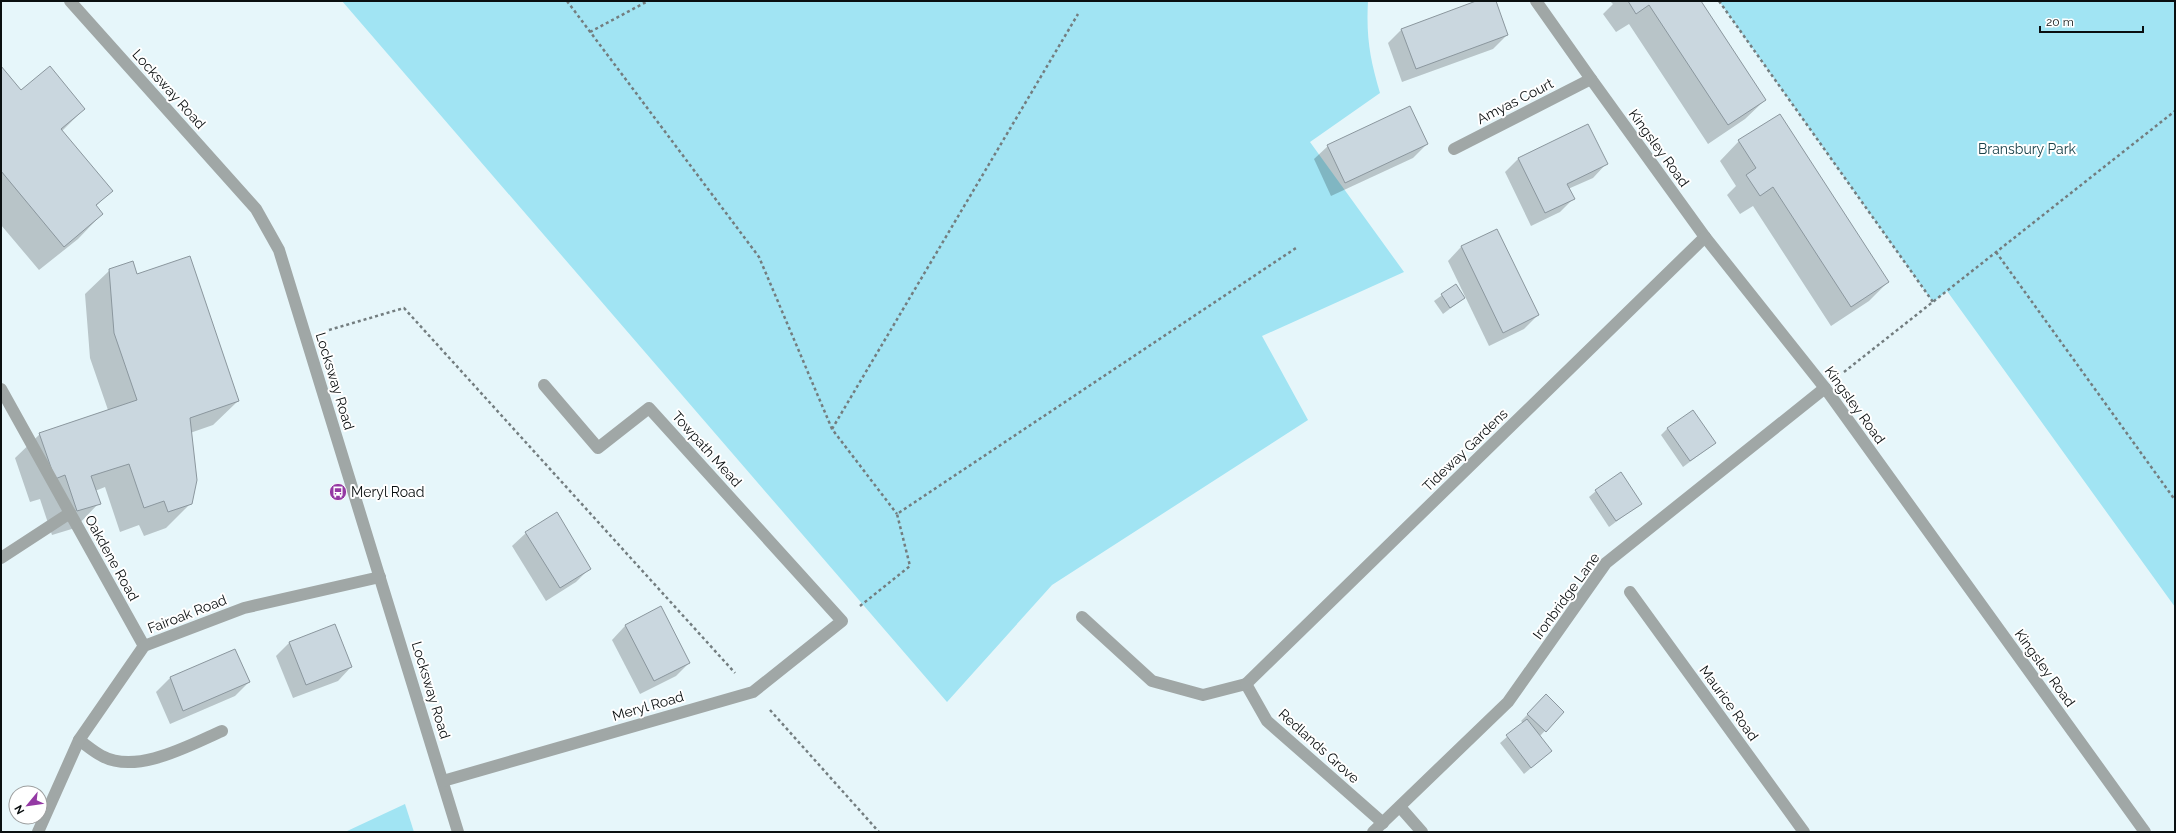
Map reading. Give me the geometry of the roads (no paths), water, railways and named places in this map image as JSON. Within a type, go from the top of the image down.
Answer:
[{"type":"street","name":"Locksway Road","points":[[70,1],[256,209],[279,250],[458,832]]},
{"type":"street","name":"Kingsley Road","points":[[1536,1],[1590,80],[1705,237],[1824,388],[2145,832]]},
{"type":"street","name":"Amyas Court","points":[[1454,149],[1590,80]]},
{"type":"street","name":"Tideway Gardens","points":[[1246,684],[1705,237]]},
{"type":"street","name":"Towpath Mead","points":[[544,385],[598,448],[649,408],[842,621]]},
{"type":"street","name":"Ironbridge Lane","points":[[1373,832],[1508,702],[1606,563],[1824,388]]},
{"type":"street","points":[[1,389],[70,513]]},
{"type":"street","name":"Oakdene Road","points":[[1,558],[70,513],[144,646]]},
{"type":"street","name":"Fairoak Road","points":[[38,832],[79,740],[144,646],[244,608],[380,577]]},
{"type":"street","name":"Maurice Road","points":[[1630,592],[1804,832]]},
{"type":"street","points":[[1082,617],[1152,681],[1203,695],[1246,684]]},
{"type":"street","name":"Meryl Road","points":[[443,781],[753,692],[842,621]]},
{"type":"street","name":"Redlands Grove","points":[[1246,684],[1267,721],[1383,823]]},
{"type":"street","points":[[79,740],[102,756],[118,761],[138,762],[160,757],[222,731]]},
{"type":"street","points":[[1400,807],[1422,832]]},
{"type":"place","name":"Meryl Road","points":[[338,492]]},
{"type":"park label","name":"Bransbury Park","points":[[2027,149]]}]
